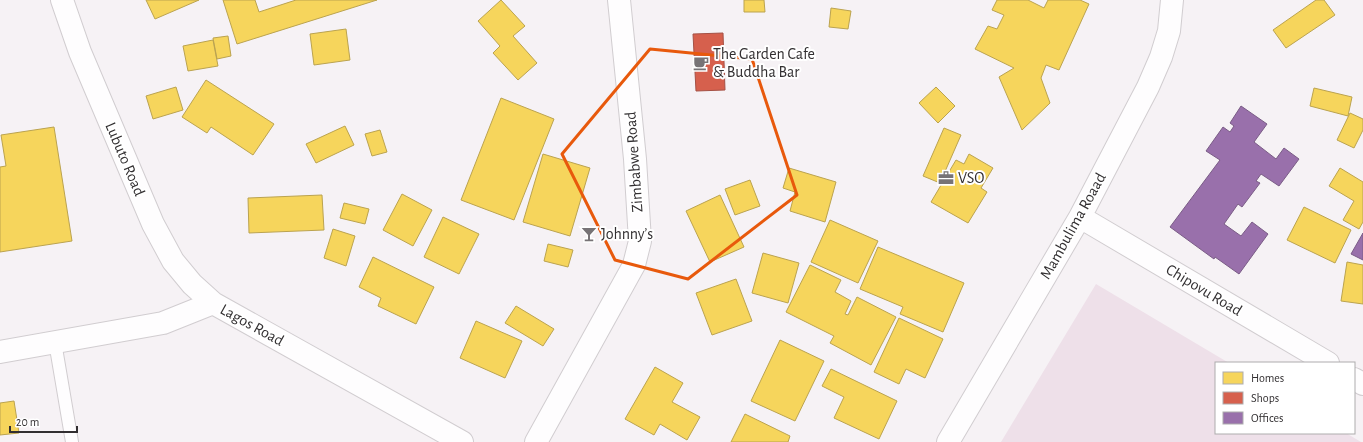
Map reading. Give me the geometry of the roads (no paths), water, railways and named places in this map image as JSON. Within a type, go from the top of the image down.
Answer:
[{"type":"street","name":"Lubuto Road","points":[[62,0],[80,52],[152,224],[173,261],[192,284],[212,303]]},
{"type":"street","name":"Zimbabwe Road","points":[[536,442],[634,265],[640,242],[635,159],[619,0]]},
{"type":"street","name":"Mambulima Roaad","points":[[948,442],[1080,217],[1148,87],[1162,57],[1169,31],[1172,0]]},
{"type":"street","name":"Chipovu Road","points":[[1080,217],[1326,362]]},
{"type":"street","name":"Lagos Road","points":[[0,352],[162,323],[212,303],[462,442]]},
{"type":"lane","points":[[55,342],[72,442]]},
{"type":"place","name":"The Garden Cafe & Buddha Bar","points":[[701,63]]},
{"type":"place","name":"VSO","points":[[946,178]]},
{"type":"place","name":"Johnny’s","points":[[589,234]]}]
